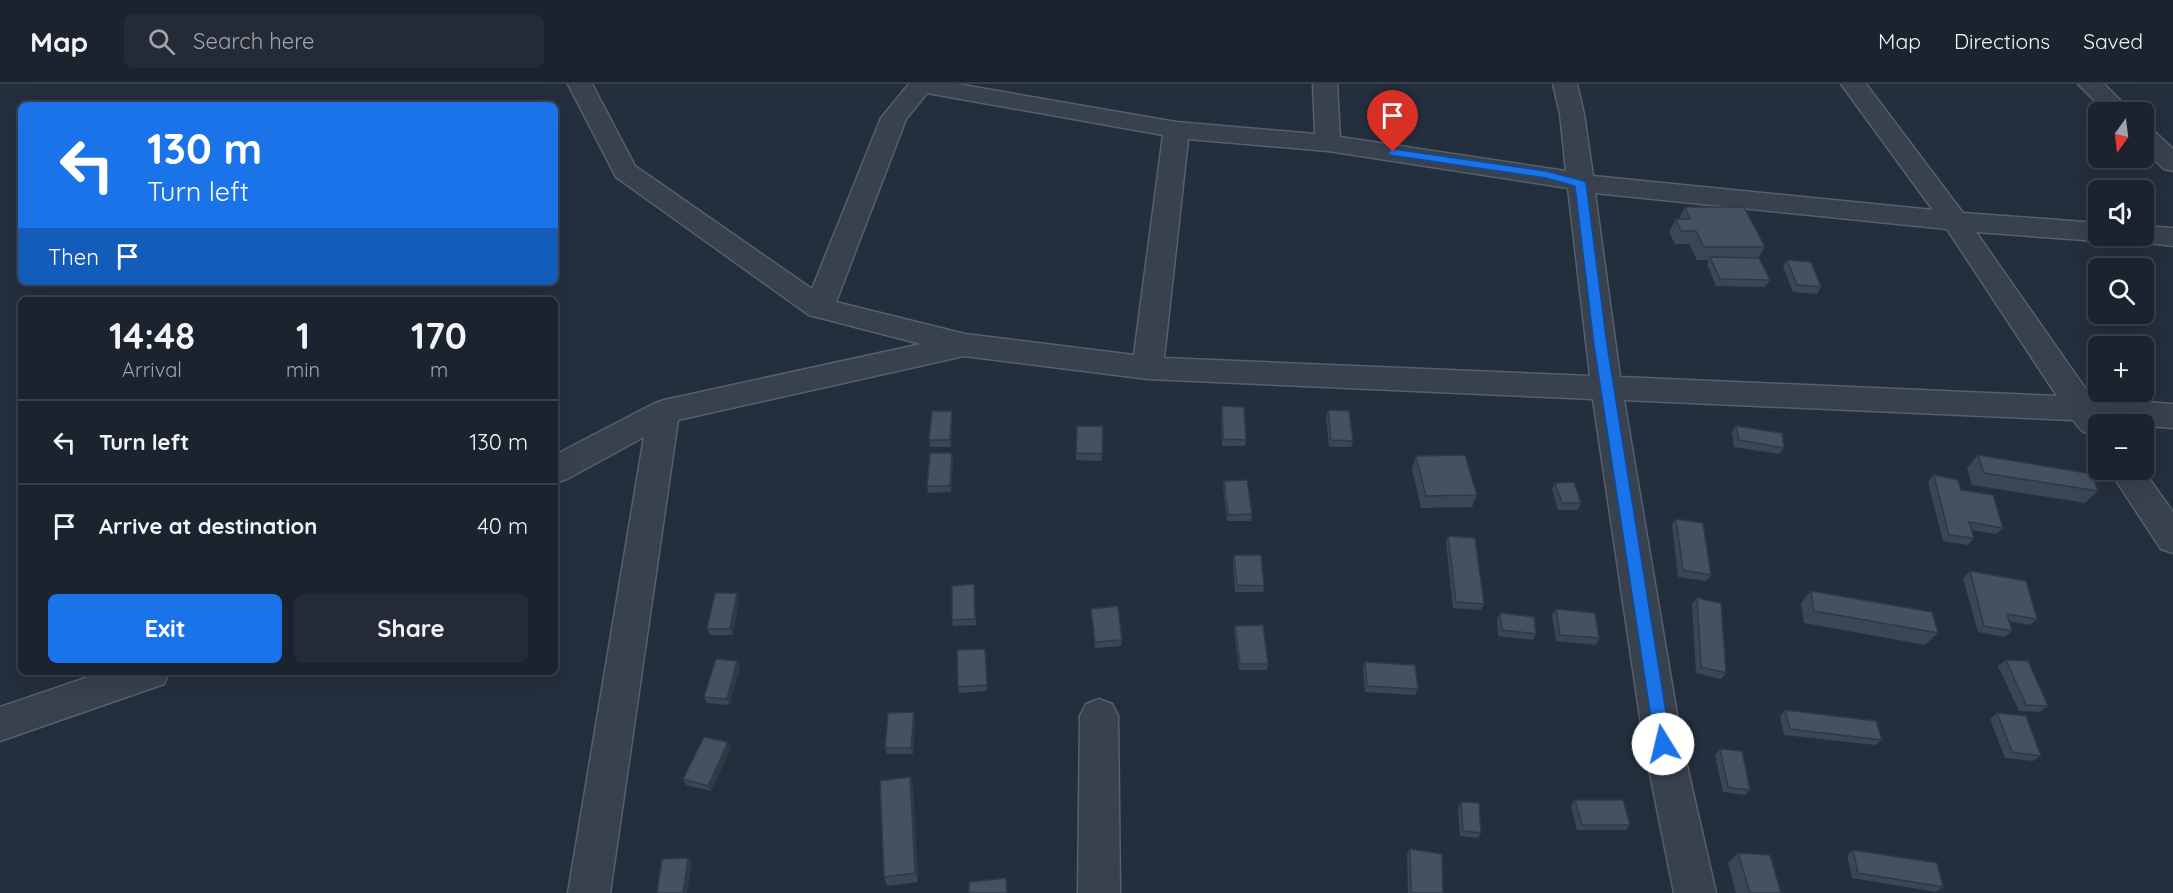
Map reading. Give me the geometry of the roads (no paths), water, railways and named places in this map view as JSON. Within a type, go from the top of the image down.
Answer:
[{"type":"street","points":[[580,84],[625,171],[819,308],[965,345],[1148,368],[1607,388],[2088,420]]},
{"type":"street","points":[[1325,84],[1328,143]]},
{"type":"street","points":[[1564,84],[1572,114],[1607,388],[1663,744],[1695,893]]},
{"type":"street","points":[[1853,84],[1955,221],[2088,417]]},
{"type":"street","points":[[2090,84],[2109,102]]},
{"type":"street","points":[[819,308],[894,118],[921,85],[1176,130],[1328,143],[1546,174],[1580,183],[1955,221],[2088,231]]},
{"type":"street","points":[[1148,368],[1176,130]]},
{"type":"street","points":[[2154,145],[2173,163]]},
{"type":"street","points":[[2154,236],[2173,237]]},
{"type":"street","points":[[558,468],[664,412],[965,345]]},
{"type":"street","points":[[589,893],[664,412]]},
{"type":"street","points":[[2154,417],[2173,416]]},
{"type":"street","points":[[2132,480],[2173,539]]},
{"type":"street","points":[[0,724],[142,675]]},
{"type":"street","points":[[1099,716],[1099,893]]}]
